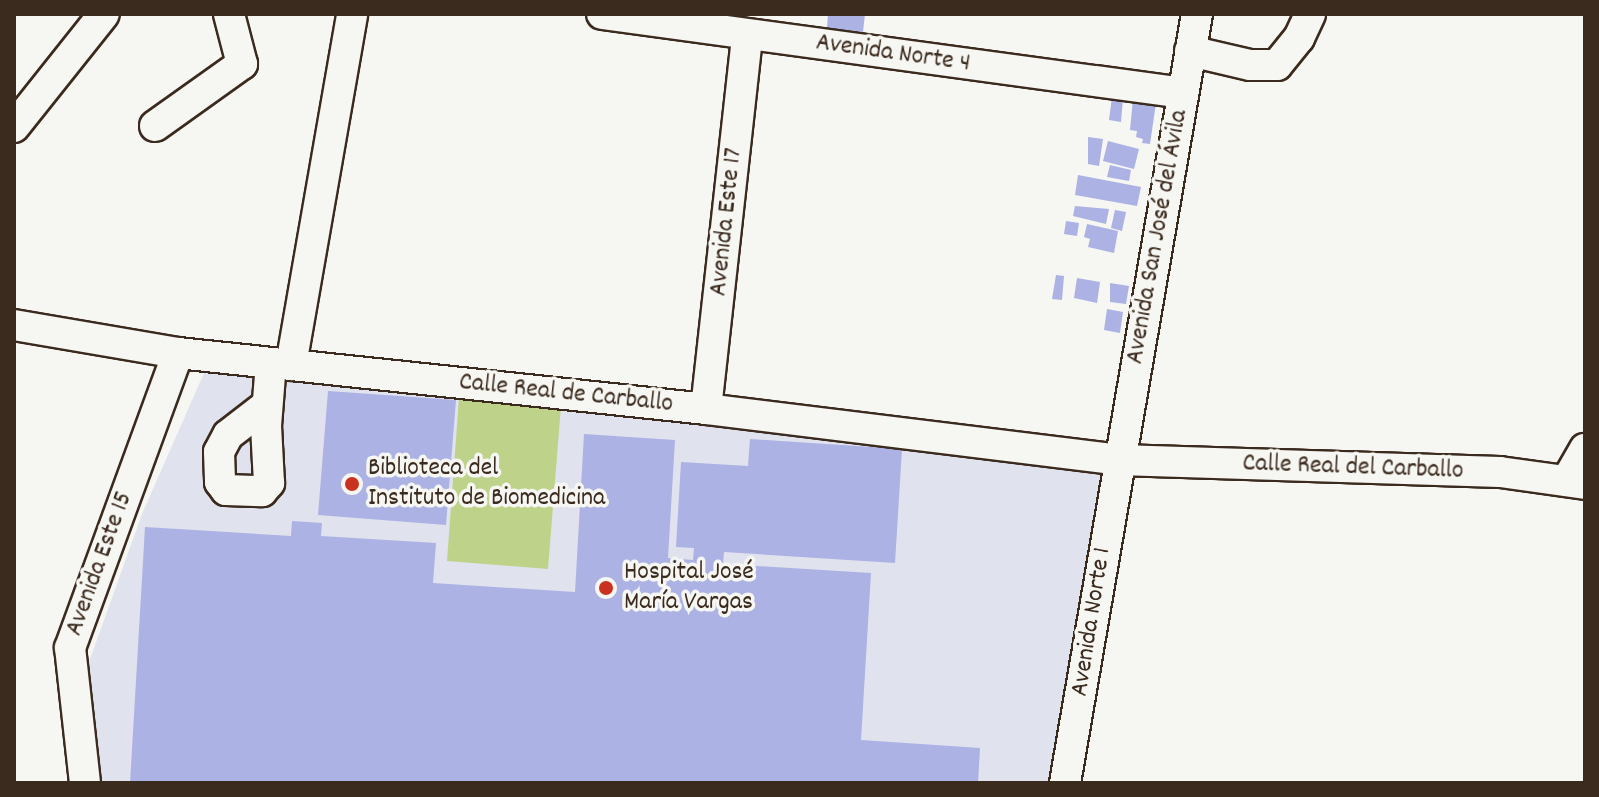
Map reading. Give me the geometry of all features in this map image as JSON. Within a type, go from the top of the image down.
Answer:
[{"type":"street","points":[[14,127],[104,14]]},
{"type":"street","points":[[155,126],[242,64],[229,14]]},
{"type":"street","points":[[267,405],[281,364],[352,14]]},
{"type":"street","name":"Avenida Norte 4","points":[[602,14],[1183,93]]},
{"type":"street","name":"Avenida San José del Ávila","points":[[1119,460],[1197,14]]},
{"type":"street","points":[[1190,51],[1250,65],[1277,65],[1299,38],[1310,14]]},
{"type":"street","name":"Avenida Este 17","points":[[706,409],[747,35]]},
{"type":"street","name":"Calle Real de Carballo","points":[[14,325],[178,353],[706,409],[1119,460]]},
{"type":"street","name":"Avenida Este 15","points":[[85,783],[70,648],[178,353]]},
{"type":"street","points":[[1576,482],[1585,449]]},
{"type":"street","name":"Calle Real del Carballo","points":[[1119,460],[1500,472],[1576,482]]},
{"type":"street","name":"Avenida Norte 1","points":[[1065,783],[1119,460]]},
{"type":"shaded area","name":"Hospital José María Vargas","points":[[208,364],[1105,468],[1072,783],[100,783],[89,662],[142,514]]},
{"type":"green space","points":[[459,398],[561,406],[548,569],[447,561]]},
{"type":"building","points":[[828,14],[865,14],[863,32],[827,28]]},
{"type":"building","points":[[1112,97],[1123,98],[1121,122],[1109,120]]},
{"type":"building","points":[[1133,99],[1156,103],[1150,144],[1142,143],[1143,139],[1136,137],[1137,131],[1130,130]]},
{"type":"building","points":[[1088,137],[1103,139],[1099,166],[1088,164]]},
{"type":"building","points":[[1108,141],[1139,149],[1134,169],[1103,161]]},
{"type":"building","points":[[1110,165],[1131,170],[1129,181],[1107,177]]},
{"type":"building","points":[[1078,175],[1141,187],[1137,206],[1075,195]]},
{"type":"building","points":[[1075,206],[1109,209],[1106,224],[1073,216]]},
{"type":"building","points":[[1115,210],[1126,212],[1122,231],[1111,228]]},
{"type":"building","points":[[1066,221],[1079,223],[1077,236],[1064,234]]},
{"type":"building","points":[[1087,224],[1118,231],[1114,253],[1088,247],[1090,239],[1084,237]]},
{"type":"building","points":[[1056,275],[1064,276],[1062,300],[1052,299]]},
{"type":"building","points":[[1077,278],[1100,282],[1097,303],[1074,298]]},
{"type":"building","points":[[1110,283],[1129,286],[1126,304],[1110,302]]},
{"type":"building","points":[[1107,309],[1123,312],[1120,333],[1104,330]]},
{"type":"building","points":[[328,391],[456,400],[446,525],[318,515]]},
{"type":"building","points":[[584,434],[675,440],[668,558],[693,560],[694,548],[676,547],[681,462],[748,466],[750,439],[902,449],[895,563],[724,552],[723,564],[871,573],[861,740],[980,748],[978,783],[130,783],[145,527],[291,536],[292,521],[322,523],[321,536],[436,543],[433,583],[575,592]]},
{"type":"place","name":"Biblioteca del Instituto de Biomedicina","points":[[352,484]]},
{"type":"place","name":"Hospital José María Vargas","points":[[606,588]]}]
